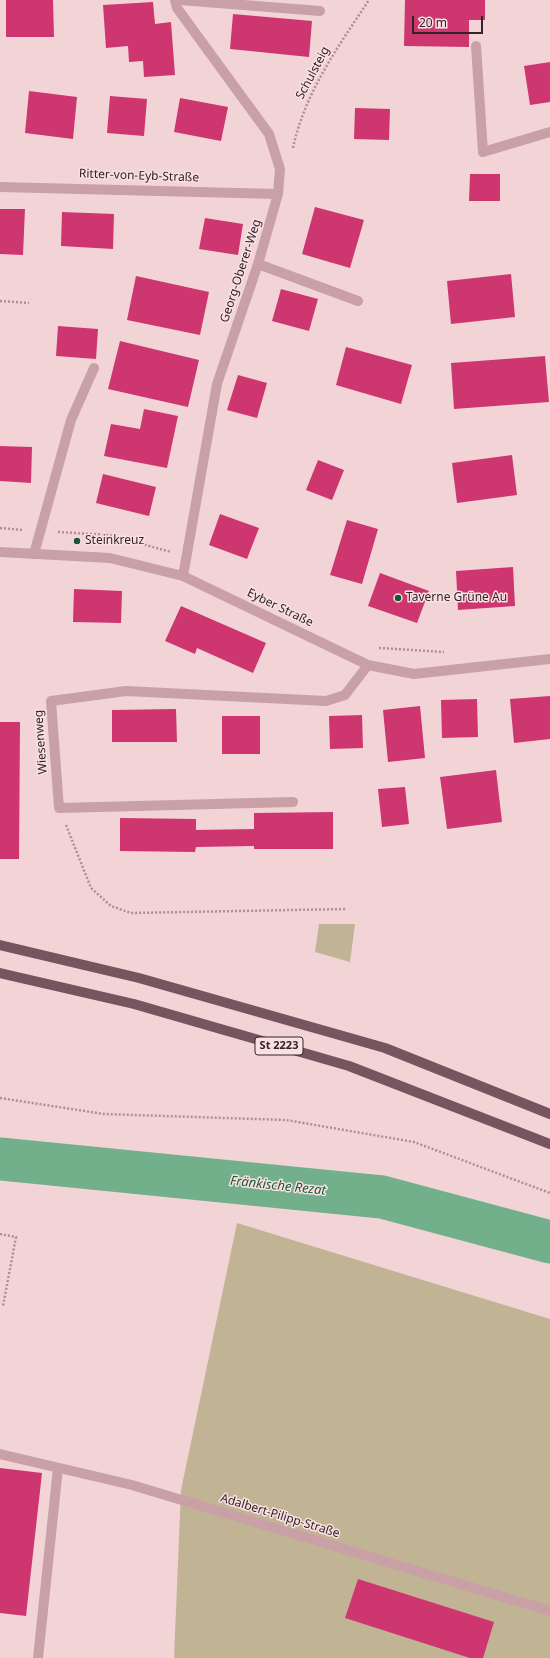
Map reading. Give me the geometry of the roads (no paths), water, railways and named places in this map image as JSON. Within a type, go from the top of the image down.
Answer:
[{"type":"main road","name":"St 2223","points":[[0,945],[139,978],[384,1048],[550,1114]]},
{"type":"main road","name":"St 2223","points":[[0,973],[134,1004],[349,1066],[550,1144]]},
{"type":"street","name":"Georg-Oberer-Weg","points":[[175,0],[177,8],[269,134],[280,170],[278,194],[258,264],[217,384],[183,576]]},
{"type":"street","points":[[180,0],[320,11]]},
{"type":"street","points":[[476,46],[483,152],[550,132]]},
{"type":"street","name":"Ritter-von-Eyb-Straße","points":[[0,187],[278,194]]},
{"type":"street","points":[[258,264],[358,301]]},
{"type":"street","points":[[34,554],[71,420],[94,368]]},
{"type":"street","name":"Eyber Straße","points":[[0,552],[110,558],[183,576],[368,665],[414,674],[550,659]]},
{"type":"street","name":"Wiesenweg","points":[[293,802],[59,808],[51,701],[126,692],[326,701],[345,695],[368,665]]},
{"type":"street","name":"Adalbert-Pilipp-Straße","points":[[0,1454],[132,1485],[550,1612]]},
{"type":"street","points":[[38,1658],[58,1468]]},
{"type":"waterway","name":"Fränkische Rezat","points":[[0,1159],[382,1197],[550,1242]]},
{"type":"place","name":"Steinkreuz","points":[[77,541]]},
{"type":"place","name":"Taverne Grüne Au","points":[[398,598]]}]
